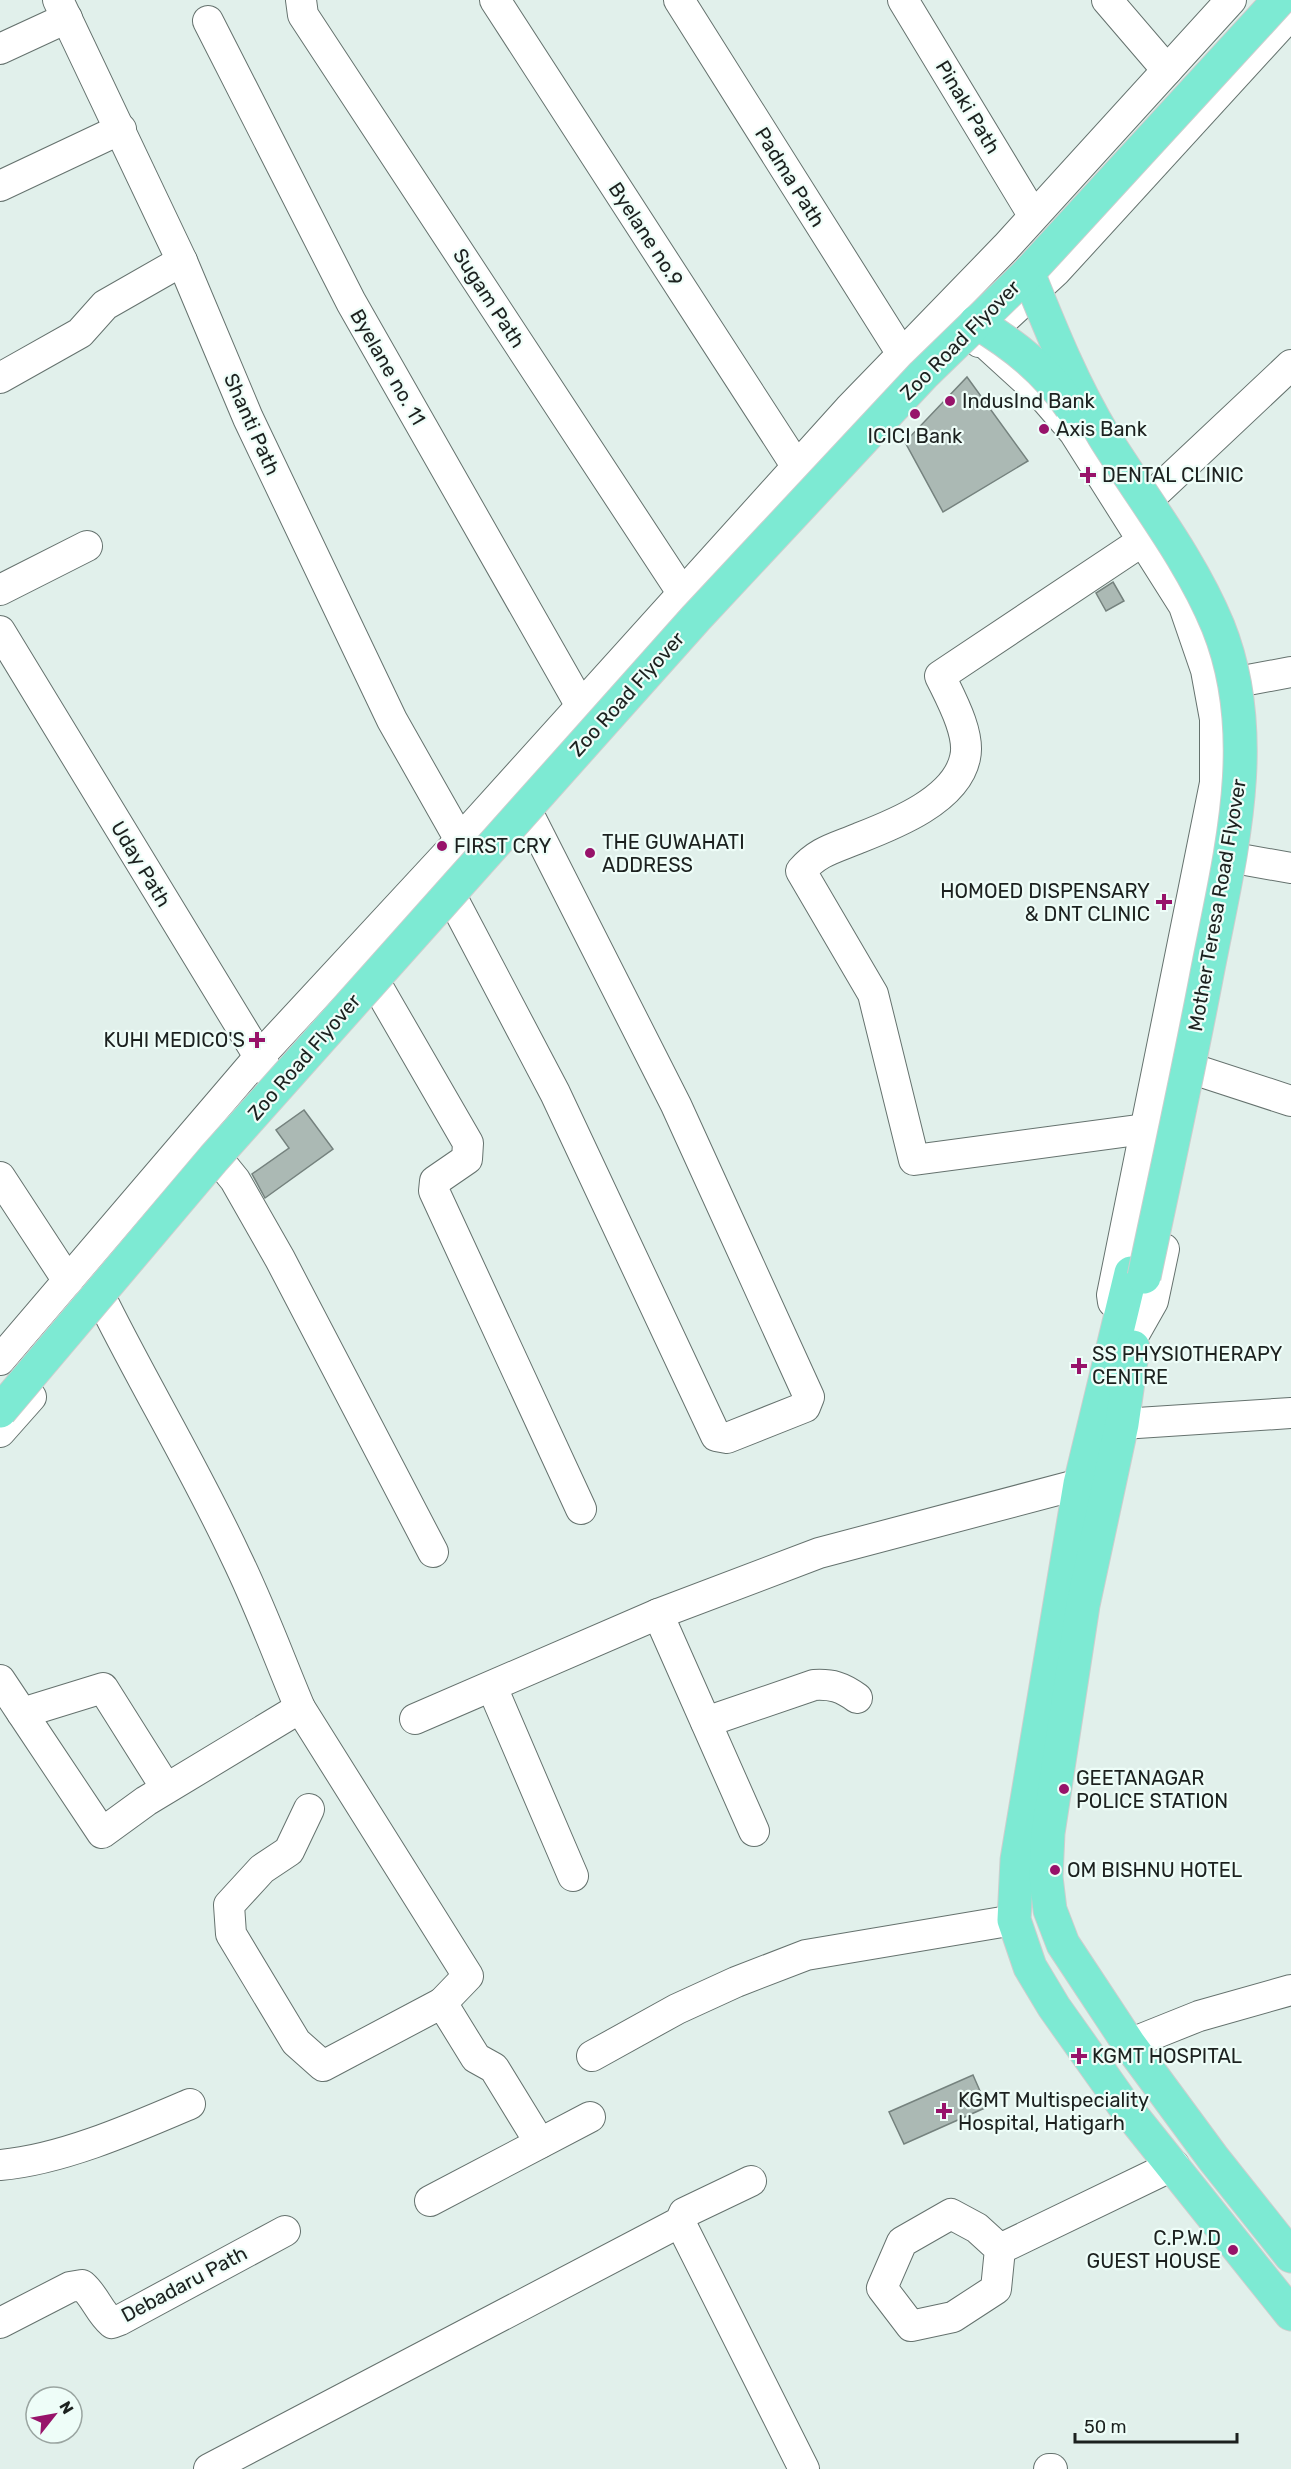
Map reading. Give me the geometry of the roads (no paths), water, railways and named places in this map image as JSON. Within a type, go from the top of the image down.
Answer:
[{"type":"main road","name":"Zoo Road Flyover","points":[[0,1384],[286,1049],[686,606],[909,363],[1041,232],[1256,0]]},
{"type":"main road","name":"Zoo Road Flyover","points":[[0,1411],[214,1158],[458,882],[826,477],[1037,277],[1288,12]]},
{"type":"main road","name":"Mother Teresa Road Flyover","points":[[1037,277],[1074,384],[1161,523],[1210,609],[1231,668],[1240,716],[1239,790],[1230,855],[1189,1066],[1138,1275]]},
{"type":"main road","name":"Mother Teresa Road Flyover","points":[[979,331],[1005,340],[1041,370],[1061,392],[1190,593],[1207,627],[1225,695],[1229,744],[1228,781],[1217,853],[1108,1427]]},
{"type":"main road","points":[[1108,1427],[1080,1484],[1017,1860],[1014,1920],[1030,1967],[1054,2007],[1122,2103],[1174,2165],[1291,2314]]},
{"type":"main road","points":[[1108,1427],[1048,1833],[1046,1877],[1050,1910],[1063,1944],[1128,2044],[1213,2158],[1291,2256]]},
{"type":"street","name":"Sugam Path","points":[[301,0],[303,15],[683,594]]},
{"type":"street","name":"Byelane no.9","points":[[495,0],[797,467]]},
{"type":"street","name":"Padma Path","points":[[679,0],[902,354]]},
{"type":"street","name":"Pinaki Path","points":[[903,0],[1033,215]]},
{"type":"street","points":[[1107,0],[1167,70]]},
{"type":"street","points":[[0,1360],[259,1057],[460,840],[797,467],[1006,247],[1232,0]]},
{"type":"street","points":[[0,49],[63,9]]},
{"type":"street","name":"Shanti Path","points":[[63,9],[182,261],[248,418],[392,720],[460,840]]},
{"type":"street","name":"Byelane no. 11","points":[[208,21],[351,302],[581,706]]},
{"type":"street","points":[[0,186],[121,129]]},
{"type":"street","points":[[945,309],[979,331],[1043,396],[1074,432],[1184,606],[1195,633],[1215,719],[1215,783],[1112,1295],[1126,1331],[1154,1301],[1240,859],[1248,816],[1255,747],[1248,680],[1237,638],[1216,588],[1100,400],[1037,277],[1006,247]]},
{"type":"street","points":[[0,378],[80,333],[105,305],[182,261]]},
{"type":"street","points":[[0,1432],[222,1164],[282,1096],[979,331]]},
{"type":"street","points":[[1156,492],[1291,365]]},
{"type":"street","points":[[1144,540],[940,676],[961,721],[966,757],[954,783],[904,820],[813,857],[801,871],[873,994],[914,1160],[1145,1129]]},
{"type":"street","points":[[0,590],[87,546]]},
{"type":"street","name":"Uday Path","points":[[0,631],[282,1096]]},
{"type":"street","points":[[1248,680],[1291,672]]},
{"type":"street","points":[[456,905],[555,1093],[716,1436],[727,1438],[805,1407],[809,1397],[676,1105],[532,821]]},
{"type":"street","points":[[1240,859],[1291,868]]},
{"type":"street","points":[[379,989],[468,1143],[467,1158],[435,1181],[434,1191],[581,1509]]},
{"type":"street","points":[[1199,1071],[1291,1101]]},
{"type":"street","points":[[222,1164],[235,1180],[280,1259],[433,1552]]},
{"type":"street","points":[[0,1177],[68,1281]]},
{"type":"street","points":[[105,1306],[137,1371],[160,1407],[237,1558],[300,1708],[468,1976],[442,2003],[323,2066],[296,2042],[231,1934],[229,1905],[262,1869],[289,1851],[309,1809]]},
{"type":"street","points":[[1108,1427],[1288,1421]]},
{"type":"street","points":[[415,1719],[658,1614],[819,1553],[1080,1484]]},
{"type":"street","points":[[658,1614],[754,1831]]},
{"type":"street","points":[[0,1680],[102,1833],[166,1788],[300,1708]]},
{"type":"street","points":[[706,1722],[814,1685],[831,1684],[845,1689],[857,1698]]},
{"type":"street","points":[[492,1687],[573,1876]]},
{"type":"street","points":[[22,1713],[103,1688],[166,1788]]},
{"type":"street","points":[[592,2056],[677,2009],[736,1982],[806,1955],[1014,1920]]},
{"type":"street","points":[[1128,2044],[1199,2016],[1291,1990]]},
{"type":"street","points":[[442,2003],[476,2058],[494,2068],[540,2143]]},
{"type":"street","points":[[0,2165],[37,2159],[138,2126],[190,2104]]},
{"type":"street","points":[[430,2201],[590,2117]]},
{"type":"street","points":[[1000,2249],[1174,2165]]},
{"type":"street","points":[[208,2469],[680,2222],[684,2214],[751,2181]]},
{"type":"street","points":[[680,2222],[804,2469]]},
{"type":"street","name":"Debadaru Path","points":[[0,2323],[70,2287],[82,2285],[93,2293],[106,2318],[112,2322],[120,2320],[285,2230]]},
{"type":"place","name":"IndusInd Bank","points":[[950,401]]},
{"type":"place","name":"ICICI Bank","points":[[915,414]]},
{"type":"place","name":"Axis Bank","points":[[1044,429]]},
{"type":"place","name":"DENTAL CLINIC","points":[[1088,475]]},
{"type":"place","name":"FIRST CRY","points":[[442,846]]},
{"type":"place","name":"THE GUWAHATI ADDRESS","points":[[590,853]]},
{"type":"place","name":"HOMOED DISPENSARY & DNT CLINIC","points":[[1164,902]]},
{"type":"place","name":"KUHI MEDICO'S","points":[[257,1040]]},
{"type":"place","name":"SS PHYSIOTHERAPY CENTRE","points":[[1079,1366]]},
{"type":"place","name":"GEETANAGAR POLICE STATION","points":[[1064,1789]]},
{"type":"place","name":"OM BISHNU HOTEL","points":[[1055,1870]]},
{"type":"place","name":"KGMT HOSPITAL","points":[[1079,2056]]},
{"type":"place","name":"KGMT Multispeciality Hospital, Hatigarh","points":[[944,2111]]},
{"type":"place","name":"C.P.W.D GUEST HOUSE","points":[[1233,2250]]}]
